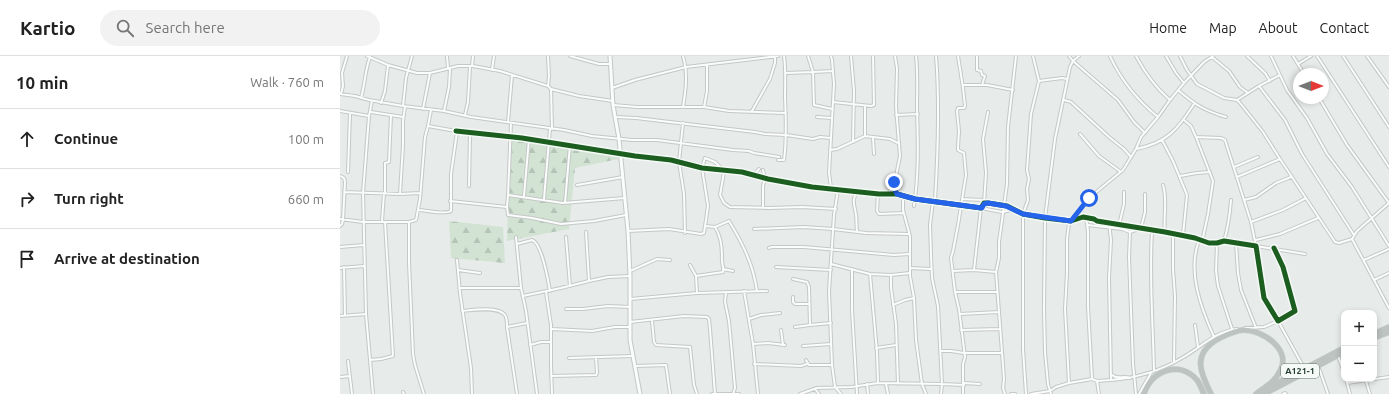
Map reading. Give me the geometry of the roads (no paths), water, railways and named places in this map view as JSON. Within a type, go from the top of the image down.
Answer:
[{"type":"highway","points":[[1377,333],[1389,327]]},
{"type":"highway","points":[[1211,394],[1200,369],[1204,351],[1214,342],[1228,334],[1243,330],[1256,331],[1267,337],[1275,345],[1282,359],[1282,367],[1278,375],[1257,394]]},
{"type":"highway","points":[[1377,337],[1389,332]]},
{"type":"highway","name":"A121-1","points":[[1257,394],[1341,350]]},
{"type":"highway","name":"A121-1","points":[[1265,394],[1341,354]]},
{"type":"highway","points":[[1144,394],[1149,383],[1159,373],[1166,370],[1176,369],[1189,374],[1198,381],[1204,394]]},
{"type":"street","points":[[347,56],[342,73],[343,86],[340,94],[356,96],[372,101],[444,111],[465,116],[592,136],[619,139],[657,140],[749,151],[784,160],[786,135],[786,73],[784,56]]},
{"type":"street","points":[[361,98],[369,56],[388,65],[416,74],[430,73],[458,66],[471,67],[512,75],[548,86],[551,89],[579,96],[613,101]]},
{"type":"street","points":[[400,194],[406,78],[409,72],[412,56]]},
{"type":"street","points":[[444,111],[449,87],[449,68],[447,56]]},
{"type":"street","points":[[465,116],[473,56]]},
{"type":"street","points":[[492,70],[494,56]]},
{"type":"street","points":[[548,56],[548,86]]},
{"type":"street","points":[[570,56],[599,64],[610,64]]},
{"type":"street","points":[[610,56],[613,105],[621,154],[628,231],[630,271],[630,340],[640,394]]},
{"type":"street","points":[[683,56],[687,79],[683,107]]},
{"type":"street","points":[[612,88],[642,78],[686,67],[776,56],[770,79],[752,112]]},
{"type":"street","points":[[808,56],[813,72],[814,105],[832,108]]},
{"type":"street","points":[[831,56],[833,71],[829,172],[831,188]]},
{"type":"street","points":[[851,56],[854,86],[853,142]]},
{"type":"street","points":[[832,102],[865,106],[872,106],[874,104],[873,56]]},
{"type":"street","points":[[896,56],[897,68],[895,99],[900,156],[894,186],[897,194]]},
{"type":"street","points":[[914,206],[918,165],[918,76],[916,56]]},
{"type":"street","points":[[936,56],[938,144],[934,201],[930,225],[932,269],[938,306],[942,384],[941,394]]},
{"type":"street","points":[[958,56],[965,106],[964,108],[958,108],[957,111],[959,131],[958,147],[960,151],[963,152],[966,174],[961,211],[951,258],[965,357],[963,364],[963,394]]},
{"type":"street","points":[[977,56],[977,70],[981,71],[982,75],[985,76],[982,85]]},
{"type":"street","points":[[1005,394],[1003,388],[1004,379],[996,272],[1005,206],[1008,127],[1016,56]]},
{"type":"street","points":[[1026,394],[1023,349],[1023,214],[1028,200],[1027,189],[1029,179],[1027,170],[1030,114],[1039,81],[1034,56]]},
{"type":"street","points":[[1069,56],[1118,100],[1134,122],[1145,133]]},
{"type":"street","points":[[1050,392],[1045,352],[1045,218],[1055,139],[1067,79],[1070,67],[1079,56]]},
{"type":"street","points":[[1110,56],[1126,84],[1146,107],[1158,117]]},
{"type":"street","points":[[1136,56],[1160,92],[1170,100]]},
{"type":"street","points":[[1166,56],[1176,74],[1184,83]]},
{"type":"street","points":[[1180,56],[1197,84],[1224,98],[1237,100],[1280,75]]},
{"type":"street","points":[[1246,56],[1265,73],[1270,81]]},
{"type":"street","points":[[1272,56],[1287,90],[1307,118],[1327,154],[1352,188],[1389,247],[1364,260]]},
{"type":"street","points":[[1293,56],[1300,68]]},
{"type":"street","points":[[1298,64],[1311,56]]},
{"type":"street","points":[[1317,56],[1389,167]]},
{"type":"street","points":[[1343,56],[1389,127]]},
{"type":"street","points":[[1367,56],[1389,87]]},
{"type":"street","points":[[1069,383],[1065,309],[1068,273],[1067,239],[1068,226],[1071,221],[1089,198],[1128,165],[1141,137],[1178,90],[1204,62],[1212,57],[1228,71],[1240,87],[1248,93]]},
{"type":"street","points":[[381,102],[385,91],[388,65]]},
{"type":"street","points":[[704,107],[707,90],[707,65]]},
{"type":"street","points":[[786,73],[833,71]]},
{"type":"street","points":[[423,109],[430,73]]},
{"type":"street","points":[[508,122],[512,75]]},
{"type":"street","points":[[1039,81],[1062,78],[1067,79]]},
{"type":"street","points":[[963,85],[982,85],[1013,90]]},
{"type":"street","points":[[1259,86],[1285,120],[1302,154],[1354,235]]},
{"type":"street","points":[[544,199],[548,142],[551,129],[551,89]]},
{"type":"street","points":[[1178,90],[1194,104],[1210,112],[1226,117]]},
{"type":"street","points":[[1064,100],[1071,102],[1131,157]]},
{"type":"street","points":[[1237,100],[1263,132],[1335,242],[1339,243],[1352,239],[1354,235],[1389,204],[1347,145],[1323,104]]},
{"type":"street","points":[[372,101],[369,116],[363,193],[363,222],[366,314],[373,394]]},
{"type":"street","points":[[1136,149],[1162,140],[1175,131],[1194,104]]},
{"type":"street","points":[[613,105],[637,107],[704,107],[729,111],[786,114]]},
{"type":"street","points":[[865,106],[865,136]]},
{"type":"street","points":[[342,220],[363,222],[409,222],[416,220],[425,137],[431,110]]},
{"type":"street","points":[[340,111],[369,116]]},
{"type":"street","points":[[370,111],[403,117]]},
{"type":"street","points":[[974,270],[982,208],[984,204],[986,173],[983,139],[988,112]]},
{"type":"street","points":[[348,172],[350,113]]},
{"type":"street","points":[[896,115],[918,114]]},
{"type":"street","points":[[370,360],[393,356],[383,222],[385,163],[389,162],[391,116]]},
{"type":"street","points":[[616,117],[683,123],[813,139],[820,137],[831,138]]},
{"type":"street","points":[[817,117],[832,118]]},
{"type":"street","points":[[1184,120],[1191,126],[1213,183],[1202,242]]},
{"type":"street","points":[[511,123],[507,207],[508,215],[561,224],[594,221],[626,215]]},
{"type":"street","points":[[683,123],[679,162],[684,194],[685,233]]},
{"type":"street","points":[[428,126],[470,133],[529,139],[679,162],[702,168],[730,171],[838,190],[878,194],[897,194],[915,199],[1003,212],[1014,209]]},
{"type":"street","points":[[418,210],[450,212],[451,174],[456,131]]},
{"type":"street","points":[[468,186],[470,133]]},
{"type":"street","points":[[1080,134],[1099,156],[1121,172]]},
{"type":"street","points":[[830,150],[837,150],[865,136],[890,139],[898,143]]},
{"type":"street","points":[[1196,137],[1224,139],[1226,142],[1256,240],[1264,298],[1304,369]]},
{"type":"street","points":[[873,138],[874,154]]},
{"type":"street","points":[[524,196],[529,139]]},
{"type":"street","points":[[1162,140],[1188,198],[1183,235]]},
{"type":"street","points":[[565,203],[570,146]]},
{"type":"street","points":[[1234,167],[1258,157]]},
{"type":"street","points":[[628,231],[669,230],[685,233],[704,233],[708,206],[702,168],[705,158],[715,162],[721,168],[720,194],[727,207],[802,207],[836,209]]},
{"type":"street","points":[[1236,178],[1280,159]]},
{"type":"street","points":[[754,175],[759,170]]},
{"type":"street","points":[[763,170],[765,178],[763,186],[763,208]]},
{"type":"street","points":[[1179,176],[1197,172],[1210,172]]},
{"type":"street","points":[[340,176],[344,178],[342,224],[340,226]]},
{"type":"street","points":[[578,185],[623,177]]},
{"type":"street","points":[[1244,200],[1256,196],[1276,183],[1292,177]]},
{"type":"street","points":[[1163,185],[1166,199],[1163,222],[1165,232]]},
{"type":"street","points":[[838,190],[833,229],[829,291],[832,365],[835,387],[841,394]]},
{"type":"street","points":[[344,192],[400,194],[420,193]]},
{"type":"street","points":[[856,232],[854,196],[857,192]]},
{"type":"street","points":[[1122,225],[1120,221],[1124,204],[1124,192]]},
{"type":"street","points":[[508,194],[565,203],[625,198]]},
{"type":"street","points":[[878,194],[878,211],[880,214],[904,214]]},
{"type":"street","points":[[1141,228],[1145,212],[1145,194]]},
{"type":"street","points":[[904,196],[902,200],[910,243],[909,254],[910,274],[914,298],[914,328],[922,384],[926,394]]},
{"type":"street","points":[[1251,222],[1283,210],[1306,198]]},
{"type":"street","points":[[962,199],[984,200]]},
{"type":"street","points":[[1224,241],[1228,230],[1227,222],[1231,200]]},
{"type":"street","points":[[450,201],[507,207]]},
{"type":"street","points":[[984,204],[988,203],[1005,206],[1023,214],[1045,218],[1071,221],[1086,217],[1111,224],[1183,235],[1195,238],[1202,242],[1217,243],[1224,241],[1305,254]]},
{"type":"street","points":[[1005,206],[1011,210]]},
{"type":"street","points":[[1079,210],[1083,217]]},
{"type":"street","points":[[1086,217],[1088,225],[1088,307],[1092,379]]},
{"type":"street","points":[[1256,240],[1280,234],[1318,218]]},
{"type":"street","points":[[706,226],[715,227],[728,221],[738,236],[751,263],[757,291]]},
{"type":"street","points":[[1111,224],[1120,221]]},
{"type":"street","points":[[409,222],[409,271],[413,354],[424,394]]},
{"type":"street","points":[[1111,224],[1109,278],[1111,380]]},
{"type":"street","points":[[1088,225],[1130,232],[1141,228]]},
{"type":"street","points":[[715,227],[722,247],[723,270]]},
{"type":"street","points":[[754,229],[804,227],[856,232],[909,234]]},
{"type":"street","points":[[1137,393],[1153,372],[1151,292],[1152,230]]},
{"type":"street","points":[[586,232],[589,280]]},
{"type":"street","points":[[1130,232],[1129,257],[1134,377],[1137,393]]},
{"type":"street","points":[[1173,234],[1175,296],[1174,362]]},
{"type":"street","points":[[1195,238],[1204,236]]},
{"type":"street","points":[[516,237],[521,288],[537,394]]},
{"type":"street","points":[[566,237],[570,286]]},
{"type":"street","points":[[1352,239],[1389,307]]},
{"type":"street","points":[[517,244],[532,240],[537,243],[546,270],[550,291]]},
{"type":"street","points":[[1199,240],[1196,251],[1195,266],[1198,296],[1214,337]]},
{"type":"street","points":[[1217,243],[1216,271],[1218,286],[1232,329]]},
{"type":"street","points":[[1236,243],[1241,290],[1256,328]]},
{"type":"street","points":[[340,247],[364,245]]},
{"type":"street","points":[[769,248],[804,248],[894,255],[909,254]]},
{"type":"street","points":[[1031,394],[1050,392],[1056,387],[1069,383],[1092,379],[1097,381],[1131,378],[1153,372],[1174,362],[1214,337],[1232,329],[1264,327],[1295,311],[1283,267],[1274,248]]},
{"type":"street","points":[[630,271],[657,259],[670,260]]},
{"type":"street","points":[[457,260],[472,394]]},
{"type":"street","points":[[831,264],[870,274],[910,274]]},
{"type":"street","points":[[690,265],[696,276],[697,293]]},
{"type":"street","points":[[340,268],[364,266]]},
{"type":"street","points":[[344,267],[345,315]]},
{"type":"street","points":[[776,267],[831,270]]},
{"type":"street","points":[[910,268],[932,269]]},
{"type":"street","points":[[852,269],[852,310],[857,394]]},
{"type":"street","points":[[458,270],[480,273]]},
{"type":"street","points":[[696,276],[723,272],[723,270],[733,271]]},
{"type":"street","points":[[953,271],[974,270],[996,272]]},
{"type":"street","points":[[1374,280],[1389,273]]},
{"type":"street","points":[[870,274],[878,383]]},
{"type":"street","points":[[891,275],[896,324],[898,384]]},
{"type":"street","points":[[523,296],[546,292],[589,280],[630,276]]},
{"type":"street","points":[[793,279],[807,282],[809,287],[810,325]]},
{"type":"street","points":[[459,288],[521,288]]},
{"type":"street","points":[[744,291],[753,344],[758,394]]},
{"type":"street","points":[[630,299],[697,293],[767,291]]},
{"type":"street","points":[[546,292],[551,329],[552,394]]},
{"type":"street","points":[[726,292],[725,302],[729,321],[735,388],[733,394]]},
{"type":"street","points":[[956,292],[997,292]]},
{"type":"street","points":[[793,297],[793,302],[795,304],[809,304]]},
{"type":"street","points":[[893,305],[914,298]]},
{"type":"street","points":[[566,308],[585,309],[608,306],[630,307]]},
{"type":"street","points":[[462,311],[496,309],[507,318],[517,394]]},
{"type":"street","points":[[960,314],[999,312]]},
{"type":"street","points":[[748,319],[761,315],[780,313]]},
{"type":"street","points":[[340,316],[366,314]]},
{"type":"street","points":[[630,322],[684,316],[705,316],[709,319],[714,394],[739,394]]},
{"type":"street","points":[[652,320],[654,342],[656,345],[690,347],[691,366],[697,394]]},
{"type":"street","points":[[507,327],[527,323]]},
{"type":"street","points":[[795,327],[831,323]]},
{"type":"street","points":[[1196,325],[1198,347]]},
{"type":"street","points":[[551,329],[592,330],[630,327]]},
{"type":"street","points":[[961,330],[1000,329]]},
{"type":"street","points":[[753,344],[768,343],[784,345],[781,330]]},
{"type":"street","points":[[530,345],[541,342],[551,342]]},
{"type":"street","points":[[803,346],[831,344]]},
{"type":"street","points":[[876,348],[896,345]]},
{"type":"street","points":[[940,351],[964,353],[1002,353]]},
{"type":"street","points":[[1338,355],[1341,364]]},
{"type":"street","points":[[568,358],[632,356]]},
{"type":"street","points":[[551,376],[596,375],[598,373],[596,357]]},
{"type":"street","points":[[806,360],[807,364]]},
{"type":"street","points":[[348,361],[352,394]]},
{"type":"street","points":[[754,364],[801,366],[807,364],[832,365]]},
{"type":"street","points":[[634,366],[666,365],[670,394]]},
{"type":"street","points":[[1317,366],[1328,394]]},
{"type":"street","points":[[1111,374],[1117,377],[1127,376],[1131,378]]},
{"type":"street","points":[[340,377],[350,376]]},
{"type":"street","points":[[1377,379],[1389,377]]},
{"type":"street","points":[[1097,381],[1099,394]]},
{"type":"street","points":[[1347,382],[1350,394]]},
{"type":"street","points":[[1367,382],[1370,394]]},
{"type":"street","points":[[800,394],[815,389],[878,383],[980,384]]},
{"type":"street","points":[[867,384],[868,394]]},
{"type":"street","points":[[886,384],[888,394]]},
{"type":"street","points":[[815,389],[819,394]]}]
